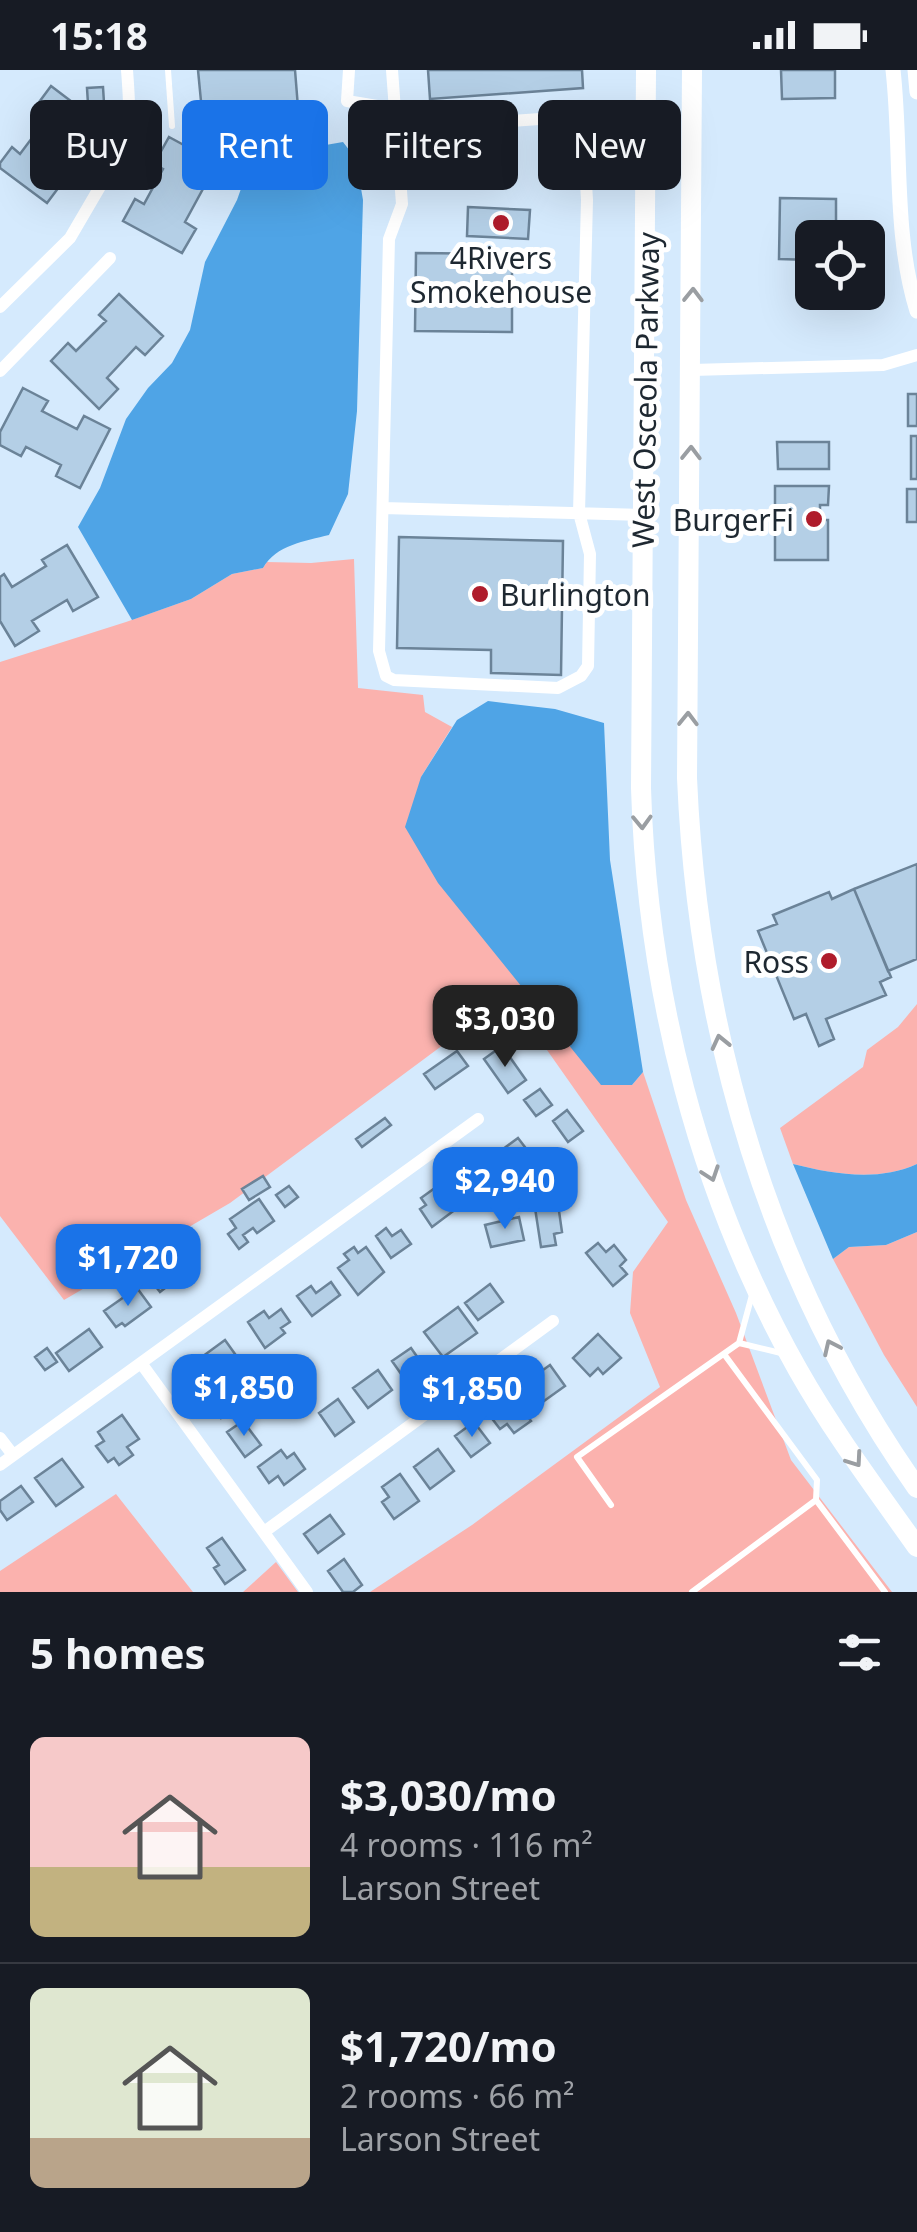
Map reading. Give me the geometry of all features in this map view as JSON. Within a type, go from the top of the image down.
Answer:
[{"type":"main road","name":"West Osceola Parkway","points":[[646,70],[643,850],[662,996],[692,1119],[756,1284],[790,1355],[836,1434],[917,1548]]},
{"type":"main road","name":"West Osceola Parkway","points":[[692,70],[688,778],[696,912],[717,1033],[752,1156],[801,1282],[854,1394],[917,1488]]},
{"type":"street","points":[[0,307],[70,238],[122,149],[130,114],[127,70]]},
{"type":"street","points":[[348,102],[350,70]]},
{"type":"street","points":[[392,70],[394,100]]},
{"type":"street","points":[[893,70],[904,239],[917,310]]},
{"type":"street","points":[[916,70],[917,92]]},
{"type":"street","points":[[401,190],[402,204],[389,239],[379,652],[386,676],[394,680],[558,688],[581,676],[588,666],[590,554],[579,514],[587,200],[582,116],[518,120]]},
{"type":"street","points":[[0,371],[110,258]]},
{"type":"street","points":[[692,370],[883,365],[917,355]]},
{"type":"street","points":[[382,508],[644,515]]},
{"type":"street","points":[[0,1465],[478,1120]]},
{"type":"street","points":[[264,1532],[553,1321]]},
{"type":"street","points":[[141,1363],[307,1592]]},
{"type":"street","points":[[0,1438],[12,1456]]},
{"type":"lane","points":[[168,70],[172,126]]},
{"type":"lane","points":[[611,1505],[576,1457],[739,1343],[756,1284]]},
{"type":"lane","points":[[739,1343],[790,1355]]},
{"type":"lane","points":[[724,1354],[817,1480],[816,1500],[886,1592]]},
{"type":"lane","points":[[692,1592],[816,1500]]},
{"type":"shaded area","points":[[354,559],[358,688],[423,695],[425,712],[452,727],[421,777],[632,1085],[643,1072],[686,1200],[736,1313],[791,1460],[892,1592],[370,1592],[472,1525],[660,1387],[630,1313],[633,1272],[668,1222],[509,996],[230,1203],[64,1300],[0,1216],[0,662],[191,599],[232,574],[263,568],[267,562]]},
{"type":"shaded area","points":[[917,1004],[917,1164],[871,1175],[793,1164],[780,1128],[863,1067],[867,1050],[898,1027]]},
{"type":"shaded area","points":[[917,1232],[917,1407],[884,1355],[833,1259],[849,1247],[886,1245]]},
{"type":"shaded area","points":[[116,1494],[193,1592],[0,1592],[0,1571]]},
{"type":"shaded area","points":[[276,1562],[298,1592],[243,1592]]},
{"type":"water","points":[[343,142],[348,149],[348,190],[361,190],[363,200],[357,411],[348,494],[329,535],[292,545],[275,554],[263,568],[232,574],[191,599],[132,620],[78,527],[100,488],[126,419],[172,363],[190,330],[205,262],[241,190],[328,190],[328,145]]},
{"type":"water","points":[[488,701],[555,709],[604,723],[610,860],[643,1072],[632,1085],[601,1085],[438,883],[405,827],[421,777],[457,720]]},
{"type":"water","points":[[793,1164],[871,1175],[917,1164],[917,1232],[886,1245],[849,1247],[833,1259]]},
{"type":"building","points":[[198,70],[295,70],[297,100],[201,100]]},
{"type":"building","points":[[428,70],[582,70],[583,88],[430,99]]},
{"type":"building","points":[[781,70],[835,70],[835,98],[782,99]]},
{"type":"building","points":[[51,86],[69,100],[41,100]]},
{"type":"building","points":[[103,87],[104,100],[88,100],[87,88]]},
{"type":"building","points":[[169,137],[182,144],[182,190],[202,190],[185,222],[196,229],[182,253],[123,221],[135,199],[144,204],[152,190],[162,190],[162,150]]},
{"type":"building","points":[[30,141],[30,190],[57,190],[47,203],[0,168],[12,147],[20,154]]},
{"type":"building","points":[[780,198],[836,199],[836,220],[795,220],[795,259],[779,259]]},
{"type":"building","points":[[468,207],[530,210],[528,239],[467,236]]},
{"type":"building","points":[[416,253],[512,254],[512,332],[415,331]]},
{"type":"building","points":[[119,294],[163,336],[145,355],[136,347],[107,378],[118,389],[99,409],[51,361],[68,343],[76,351],[106,321],[99,315]]},
{"type":"building","points":[[23,388],[48,401],[42,411],[77,429],[84,416],[110,429],[80,488],[56,476],[61,465],[26,447],[21,456],[0,445],[0,432]]},
{"type":"building","points":[[908,394],[917,394],[917,426],[908,426]]},
{"type":"building","points":[[911,436],[917,436],[917,479],[911,479]]},
{"type":"building","points":[[777,442],[829,442],[829,469],[778,469]]},
{"type":"building","points":[[775,486],[829,486],[828,505],[820,505],[820,520],[828,520],[828,560],[775,560]]},
{"type":"building","points":[[907,489],[917,489],[917,522],[907,522]]},
{"type":"building","name":"Burlington","points":[[399,537],[563,541],[561,675],[491,673],[491,650],[397,648]]},
{"type":"building","points":[[67,545],[98,597],[73,611],[67,600],[32,621],[39,631],[15,646],[0,621],[0,577],[4,574],[12,587],[46,566],[42,560]]},
{"type":"building","points":[[917,864],[917,959],[888,971],[854,889]]},
{"type":"building","points":[[854,889],[891,977],[880,982],[886,995],[826,1019],[834,1039],[819,1046],[806,1014],[794,1019],[758,931],[777,924],[773,915],[829,892],[832,899]]},
{"type":"building","points":[[502,1046],[526,1080],[508,1093],[484,1059]]},
{"type":"building","points":[[457,1051],[468,1066],[435,1089],[424,1074]]},
{"type":"building","points":[[540,1089],[552,1105],[536,1116],[524,1100]]},
{"type":"building","points":[[567,1110],[583,1131],[568,1142],[553,1121]]},
{"type":"building","points":[[385,1118],[391,1125],[362,1147],[356,1139]]},
{"type":"building","points":[[518,1138],[531,1155],[503,1175],[491,1158]]},
{"type":"building","points":[[480,1166],[491,1182],[465,1201],[448,1176],[457,1170],[463,1178]]},
{"type":"building","points":[[263,1176],[270,1187],[249,1200],[242,1189]]},
{"type":"building","points":[[439,1185],[456,1209],[432,1227],[420,1209],[426,1205],[421,1198]]},
{"type":"building","points":[[289,1186],[298,1197],[285,1207],[276,1195]]},
{"type":"building","points":[[259,1199],[274,1221],[257,1233],[253,1228],[243,1235],[248,1242],[239,1249],[228,1234],[236,1228],[230,1219]]},
{"type":"building","points":[[558,1204],[562,1232],[554,1234],[556,1245],[541,1247],[535,1208]]},
{"type":"building","points":[[519,1217],[524,1240],[491,1247],[485,1225]]},
{"type":"building","points":[[386,1228],[392,1236],[401,1230],[411,1244],[391,1258],[376,1236]]},
{"type":"building","points":[[598,1243],[606,1252],[614,1245],[626,1260],[620,1266],[627,1274],[613,1286],[586,1253]]},
{"type":"building","points":[[160,1246],[174,1264],[166,1270],[174,1281],[160,1292],[143,1270],[137,1275],[131,1267]]},
{"type":"building","points":[[354,1247],[358,1253],[366,1247],[384,1272],[358,1295],[338,1268],[349,1260],[344,1254]]},
{"type":"building","points":[[331,1282],[340,1295],[312,1316],[297,1296],[311,1286],[316,1293]]},
{"type":"building","points":[[490,1284],[503,1302],[478,1320],[465,1303]]},
{"type":"building","points":[[137,1288],[151,1307],[125,1326],[122,1323],[116,1327],[104,1311]]},
{"type":"building","points":[[458,1307],[477,1333],[443,1357],[424,1332]]},
{"type":"building","points":[[281,1309],[290,1322],[281,1328],[285,1333],[265,1348],[248,1322],[264,1311],[269,1318]]},
{"type":"building","points":[[89,1329],[102,1347],[69,1371],[56,1353]]},
{"type":"building","points":[[598,1334],[621,1358],[603,1374],[598,1368],[590,1376],[573,1358]]},
{"type":"building","points":[[225,1340],[235,1354],[194,1384],[184,1370]]},
{"type":"building","points":[[47,1348],[57,1362],[45,1370],[35,1357]]},
{"type":"building","points":[[411,1348],[425,1368],[406,1381],[392,1361]]},
{"type":"building","points":[[550,1365],[565,1386],[537,1406],[522,1385]]},
{"type":"building","points":[[378,1370],[392,1390],[368,1408],[353,1388]]},
{"type":"building","points":[[511,1395],[531,1421],[514,1433],[507,1424],[500,1429],[487,1412]]},
{"type":"building","points":[[228,1399],[235,1408],[221,1418],[215,1409]]},
{"type":"building","points":[[338,1399],[354,1422],[335,1436],[319,1413]]},
{"type":"building","points":[[122,1415],[139,1439],[127,1447],[133,1455],[119,1465],[114,1458],[108,1462],[96,1446],[104,1441],[98,1432]]},
{"type":"building","points":[[243,1421],[261,1445],[245,1457],[227,1432]]},
{"type":"building","points":[[474,1422],[490,1443],[471,1457],[455,1436]]},
{"type":"building","points":[[438,1449],[454,1471],[430,1489],[414,1467]]},
{"type":"building","points":[[281,1450],[287,1458],[294,1453],[305,1469],[284,1485],[278,1476],[269,1483],[258,1467]]},
{"type":"building","points":[[62,1459],[83,1487],[56,1506],[35,1478]]},
{"type":"building","points":[[400,1474],[419,1501],[394,1519],[382,1502],[389,1497],[382,1487]]},
{"type":"building","points":[[21,1486],[33,1502],[7,1520],[0,1510],[0,1501]]},
{"type":"building","points":[[330,1515],[344,1534],[318,1553],[304,1534]]},
{"type":"building","points":[[222,1538],[245,1570],[225,1584],[214,1568],[219,1565],[207,1548]]},
{"type":"building","points":[[344,1559],[362,1585],[353,1592],[343,1592],[328,1571]]},
{"type":"place","name":"4Rivers Smokehouse","points":[[501,223]]},
{"type":"place","name":"BurgerFi","points":[[814,519]]},
{"type":"place","name":"Burlington","points":[[480,594]]},
{"type":"place","name":"Ross","points":[[829,961]]}]
